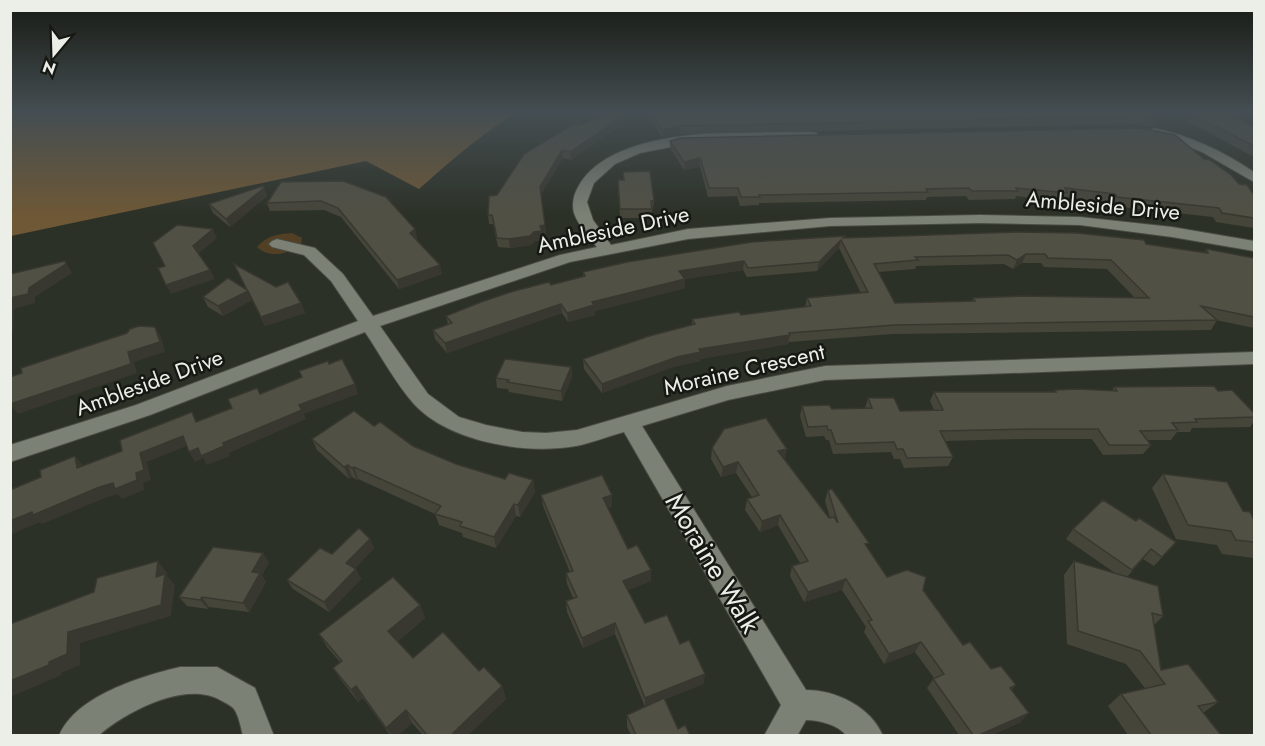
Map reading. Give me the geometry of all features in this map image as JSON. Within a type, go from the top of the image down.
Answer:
[{"type":"street","points":[[606,249],[581,212],[581,198],[586,183],[597,170],[613,160],[646,147]]},
{"type":"street","points":[[1205,147],[1254,177]]},
{"type":"street","name":"Ambleside Drive","points":[[10,454],[143,410],[368,324],[566,258],[688,234],[830,222],[980,219],[1080,221],[1172,232],[1254,246]]},
{"type":"street","name":"Moraine Crescent","points":[[277,244],[309,251],[337,278],[422,399],[452,422],[484,433],[522,440],[546,441],[577,438],[727,393],[825,373],[1254,358]]},
{"type":"street","name":"Moraine Walk","points":[[629,422],[798,705]]},
{"type":"street","points":[[74,735],[103,711],[142,691],[180,681],[217,681],[245,698],[259,735]]},
{"type":"street","points":[[779,735],[798,705],[815,705],[851,717],[868,735]]},
{"type":"shaded area","points":[[10,147],[468,147],[419,189],[366,161],[11,236]]},
{"type":"shaded area","points":[[292,233],[302,238],[301,245],[290,251],[273,254],[257,247],[273,236]]},
{"type":"building","points":[[536,147],[578,147],[570,152],[562,150],[540,187],[545,225],[540,226],[542,231],[534,232],[530,236],[497,238],[492,215],[488,215],[489,196],[497,195],[524,154]]},
{"type":"building","points":[[674,147],[1189,147],[1204,159],[1210,160],[1231,175],[1239,184],[1247,185],[1254,195],[1254,218],[1222,213],[1219,208],[1117,197],[1115,194],[1065,188],[1067,193],[1016,188],[1018,191],[972,191],[969,188],[926,189],[928,192],[741,197],[738,188],[709,188],[700,158],[684,162]]},
{"type":"building","points":[[650,171],[654,201],[651,201],[652,209],[620,209],[618,180],[624,180],[623,172]]},
{"type":"building","points":[[343,181],[386,197],[415,229],[410,233],[440,265],[397,280],[338,208],[321,201],[267,203],[281,182]]},
{"type":"building","points":[[263,186],[264,188],[226,219],[209,204]]},
{"type":"building","points":[[177,225],[213,229],[193,246],[210,270],[166,285],[158,268],[165,266],[153,243]]},
{"type":"building","points":[[1016,232],[1077,233],[1144,240],[1146,244],[1208,253],[1207,249],[1254,258],[1254,317],[1201,306],[1217,320],[895,325],[789,333],[790,335],[699,349],[701,352],[677,357],[602,384],[583,359],[649,336],[695,324],[692,319],[739,312],[741,315],[811,306],[807,298],[868,292],[841,240],[819,262],[748,268],[744,261],[679,271],[685,279],[592,302],[594,305],[567,313],[561,304],[445,343],[433,330],[452,323],[446,316],[481,302],[549,282],[551,285],[585,276],[583,272],[627,262],[752,242],[845,236],[843,238]],"holes":[[[1026,254],[1045,254],[1048,258],[1111,260],[1149,298],[1021,296],[973,298],[975,301],[895,303],[874,264],[918,260],[915,257],[1008,255],[1017,260]]]},
{"type":"building","points":[[65,261],[66,264],[29,288],[28,294],[10,298],[10,274]]},
{"type":"building","points":[[234,264],[276,287],[288,282],[301,303],[261,317],[248,291],[218,306],[203,297],[228,278],[247,290]]},
{"type":"building","points":[[139,326],[155,327],[160,342],[128,352],[131,364],[10,404],[10,377],[22,373],[21,368],[127,333],[130,329]]},
{"type":"building","points":[[342,359],[355,384],[299,405],[302,410],[223,443],[224,446],[201,456],[198,448],[189,452],[183,436],[140,453],[144,470],[136,473],[137,480],[115,489],[113,483],[97,488],[33,515],[32,512],[10,521],[10,490],[41,477],[40,470],[75,456],[77,468],[122,451],[120,440],[192,412],[196,422],[232,408],[228,399],[257,388],[260,394],[302,377],[299,371],[328,361],[329,364]]},
{"type":"building","points":[[505,359],[571,367],[561,391],[496,378]]},
{"type":"building","points":[[1214,386],[1218,391],[1232,390],[1254,413],[1254,417],[1195,419],[1197,422],[1172,423],[1178,430],[1140,431],[1151,445],[1109,445],[1098,429],[940,431],[953,457],[907,458],[903,449],[897,449],[894,442],[836,444],[827,426],[808,427],[802,406],[829,405],[832,409],[872,408],[868,398],[894,398],[900,411],[943,410],[934,392],[1056,392],[1055,390],[1078,389],[1117,391],[1114,387]]},
{"type":"building","points":[[354,411],[374,426],[380,422],[413,446],[456,464],[505,479],[509,473],[533,480],[518,505],[514,504],[494,537],[460,526],[462,522],[435,514],[441,506],[354,467],[348,465],[344,467],[312,439]]},
{"type":"building","points":[[766,418],[787,449],[778,451],[829,518],[834,517],[838,523],[828,490],[832,489],[869,543],[865,544],[887,577],[907,570],[926,577],[923,590],[963,645],[970,642],[991,669],[1001,666],[1016,685],[1010,688],[1029,713],[979,735],[973,735],[933,679],[944,674],[921,642],[889,654],[868,621],[872,620],[846,579],[808,592],[792,566],[808,561],[780,515],[762,521],[747,499],[759,495],[738,462],[723,467],[712,448],[724,429]]},
{"type":"building","points":[[1163,474],[1227,482],[1243,511],[1250,512],[1254,520],[1254,542],[1236,540],[1231,531],[1188,525]]},
{"type":"building","points":[[602,475],[612,495],[603,498],[628,549],[637,545],[651,570],[623,581],[645,623],[667,615],[680,644],[689,640],[705,674],[645,698],[615,623],[582,638],[566,601],[577,597],[566,573],[573,571],[541,495]]},
{"type":"building","points":[[1103,500],[1136,521],[1139,518],[1176,542],[1162,557],[1151,549],[1132,570],[1073,529]]},
{"type":"building","points":[[359,528],[370,539],[346,563],[356,569],[324,602],[287,580],[320,548],[332,554]]},
{"type":"building","points":[[213,547],[263,553],[252,572],[260,573],[243,603],[202,597],[200,600],[179,597]]},
{"type":"building","points":[[158,561],[156,577],[165,574],[161,605],[68,632],[67,654],[49,662],[49,665],[10,681],[10,624],[94,592],[97,578]]},
{"type":"building","points":[[1074,561],[1158,586],[1163,616],[1152,613],[1161,670],[1188,664],[1218,702],[1198,706],[1221,735],[1151,735],[1121,694],[1165,684],[1140,651],[1078,631]]},
{"type":"building","points":[[393,577],[420,605],[388,631],[413,658],[443,632],[479,671],[484,667],[502,686],[451,735],[427,735],[406,710],[386,728],[356,686],[351,690],[333,668],[342,661],[319,634]]},
{"type":"building","points":[[664,698],[678,729],[685,725],[690,735],[636,735],[627,715]]}]
